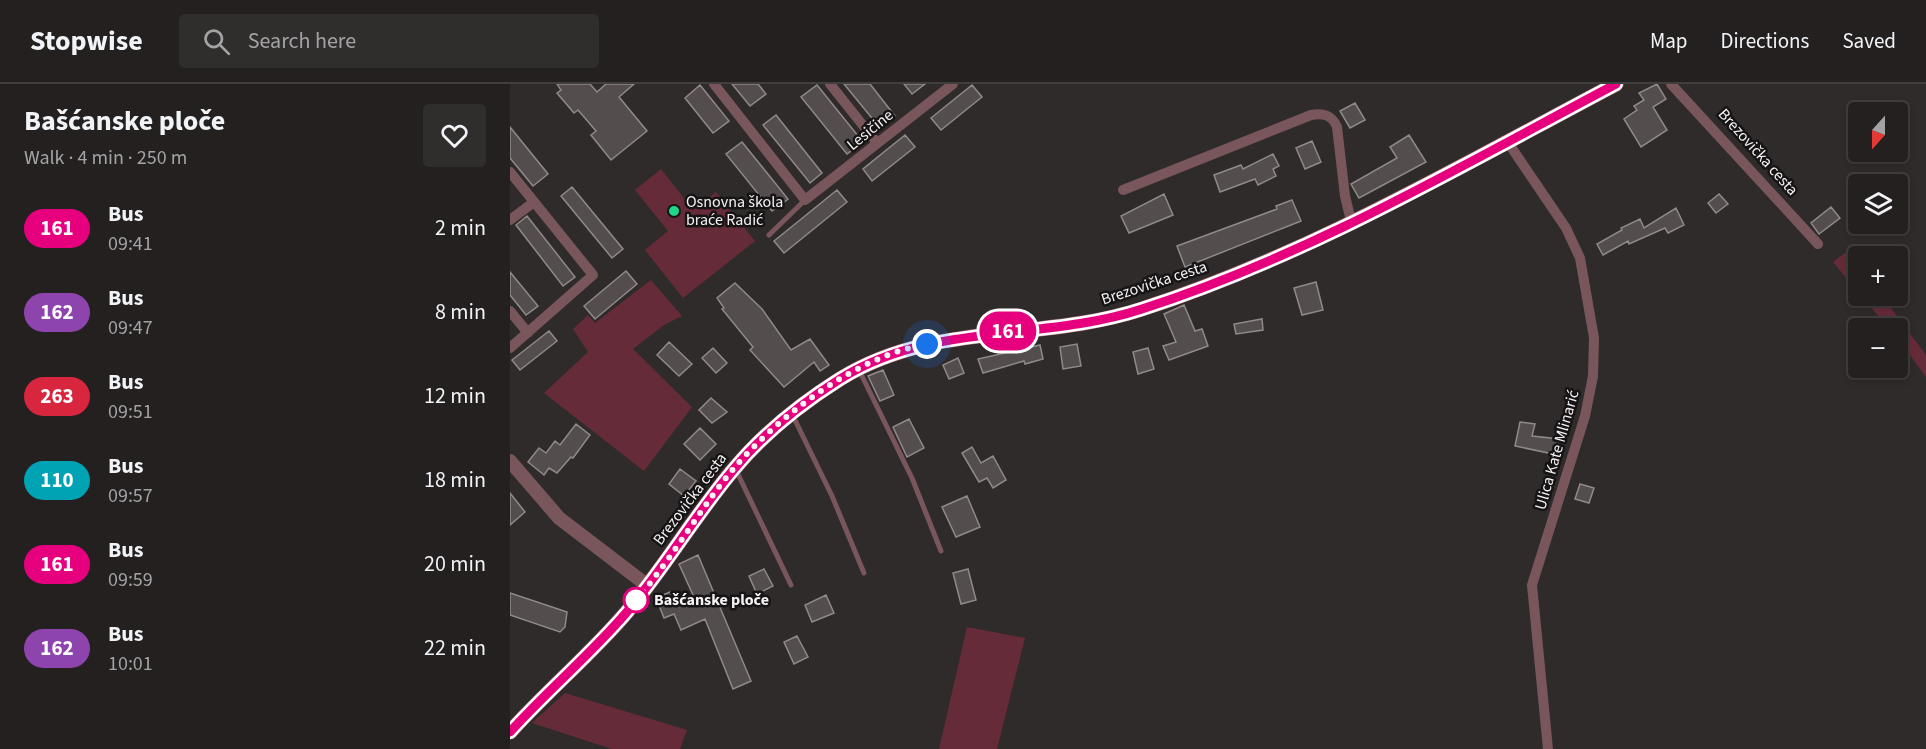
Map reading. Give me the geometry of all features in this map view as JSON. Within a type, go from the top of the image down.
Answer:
[{"type":"main road","name":"Brezovička cesta","points":[[510,732],[600,642],[648,586],[735,468],[792,414],[858,368],[900,351],[945,339],[1090,322],[1139,311],[1283,256],[1352,225],[1616,84]]},
{"type":"street","points":[[714,84],[805,200]]},
{"type":"street","points":[[831,84],[877,143]]},
{"type":"street","name":"Brezovička cesta","points":[[1671,84],[1818,244]]},
{"type":"street","name":"Lesičine","points":[[805,200],[948,86]]},
{"type":"street","points":[[1123,190],[1311,115],[1326,114],[1334,119],[1337,128],[1345,196],[1352,225]]},
{"type":"street","name":"Ulica Kate Mlinarić","points":[[1507,141],[1566,228],[1580,258],[1594,338],[1593,376],[1585,416],[1532,585],[1548,749]]},
{"type":"street","points":[[510,172],[593,274],[510,348]]},
{"type":"street","points":[[510,220],[534,202]]},
{"type":"street","points":[[510,311],[528,333]]},
{"type":"street","points":[[510,461],[559,518],[648,586]]},
{"type":"lane","points":[[769,235],[805,200]]},
{"type":"lane","points":[[858,368],[912,478],[941,550]]},
{"type":"lane","points":[[792,414],[864,573]]},
{"type":"lane","points":[[735,468],[791,585]]},
{"type":"shaded area","points":[[661,169],[693,210],[716,192],[755,241],[683,298],[645,250],[668,231],[635,190]]},
{"type":"shaded area","points":[[1848,251],[1848,280],[1833,262]]},
{"type":"shaded area","points":[[651,280],[682,316],[664,325],[633,349],[692,407],[644,471],[544,393],[588,352],[573,329],[588,315],[595,323]]},
{"type":"shaded area","points":[[1870,306],[1889,306],[1898,318],[1880,318]]},
{"type":"shaded area","points":[[1908,331],[1926,355],[1926,377],[1908,353]]},
{"type":"shaded area","points":[[967,627],[1025,638],[997,749],[939,749]]},
{"type":"shaded area","points":[[565,693],[687,730],[680,749],[612,749],[532,723]]},
{"type":"building","points":[[557,84],[590,84],[597,92],[606,84],[634,84],[619,97],[647,131],[611,160],[591,135],[596,131],[578,110],[574,113],[557,93],[561,90]]},
{"type":"building","points":[[732,84],[758,84],[766,94],[750,106]]},
{"type":"building","points":[[844,84],[870,84],[895,116],[880,128]]},
{"type":"building","points":[[904,84],[925,84],[912,94]]},
{"type":"building","points":[[1657,84],[1666,99],[1653,107],[1667,130],[1641,147],[1624,119],[1637,110],[1634,106],[1644,100],[1639,93]]},
{"type":"building","points":[[700,85],[729,121],[713,133],[685,98]]},
{"type":"building","points":[[817,85],[863,142],[847,154],[801,97]]},
{"type":"building","points":[[972,85],[982,97],[941,130],[931,118]]},
{"type":"building","points":[[1355,103],[1365,120],[1350,128],[1340,111]]},
{"type":"building","points":[[776,115],[822,173],[810,183],[763,125]]},
{"type":"building","points":[[510,127],[548,174],[533,186],[510,158]]},
{"type":"building","points":[[905,135],[915,147],[872,181],[863,169]]},
{"type":"building","points":[[1409,135],[1426,162],[1359,198],[1351,184],[1397,158],[1390,147]]},
{"type":"building","points":[[1312,141],[1321,162],[1305,169],[1296,148]]},
{"type":"building","points":[[742,142],[788,199],[772,211],[726,154]]},
{"type":"building","points":[[1273,154],[1279,166],[1273,169],[1276,176],[1258,185],[1255,179],[1220,192],[1214,175],[1241,165],[1243,169]]},
{"type":"building","points":[[572,187],[623,249],[612,258],[561,196]]},
{"type":"building","points":[[837,190],[847,202],[784,253],[774,241]]},
{"type":"building","points":[[1164,194],[1173,215],[1129,233],[1121,216]]},
{"type":"building","points":[[1719,194],[1728,204],[1716,213],[1708,203]]},
{"type":"building","points":[[1292,200],[1301,221],[1185,267],[1177,246],[1277,209],[1276,206]]},
{"type":"building","points":[[1831,207],[1840,218],[1819,234],[1811,223]]},
{"type":"building","points":[[1676,208],[1684,225],[1668,233],[1665,228],[1629,244],[1628,241],[1603,255],[1597,244],[1622,230],[1621,228],[1640,219],[1644,228]]},
{"type":"building","points":[[527,216],[575,277],[563,286],[516,225]]},
{"type":"building","points":[[626,271],[637,284],[595,319],[584,306]]},
{"type":"building","points":[[510,272],[538,306],[526,315],[510,295]]},
{"type":"building","points":[[1316,282],[1323,310],[1302,315],[1294,288]]},
{"type":"building","points":[[735,283],[762,309],[791,350],[810,339],[829,365],[820,371],[814,362],[784,387],[750,350],[753,347],[722,309],[724,308],[717,298]]},
{"type":"building","points":[[1184,305],[1195,331],[1202,329],[1208,346],[1169,360],[1163,346],[1176,342],[1164,314]]},
{"type":"building","points":[[1262,319],[1263,330],[1236,334],[1234,324]]},
{"type":"building","points":[[549,331],[557,341],[520,370],[512,360]]},
{"type":"building","points":[[669,342],[692,364],[679,376],[657,355]]},
{"type":"building","points":[[1077,344],[1081,366],[1063,369],[1060,347]]},
{"type":"building","points":[[1040,345],[1043,359],[1025,364],[1024,361],[983,373],[978,359]]},
{"type":"building","points":[[713,348],[727,363],[716,373],[702,358]]},
{"type":"building","points":[[1148,348],[1154,369],[1138,374],[1133,352]]},
{"type":"building","points":[[958,358],[964,373],[949,379],[943,365]]},
{"type":"building","points":[[883,370],[894,395],[880,401],[868,376]]},
{"type":"building","points":[[711,398],[727,412],[712,423],[699,410]]},
{"type":"building","points":[[909,419],[924,448],[907,457],[893,427]]},
{"type":"building","points":[[1520,422],[1535,424],[1532,436],[1560,439],[1558,455],[1515,446]]},
{"type":"building","points":[[576,424],[590,435],[573,458],[571,457],[557,473],[549,468],[544,475],[528,462],[539,448],[546,453],[555,441],[560,445]]},
{"type":"building","points":[[700,428],[716,444],[700,460],[684,444]]},
{"type":"building","points":[[972,447],[981,463],[993,456],[1006,480],[993,488],[987,478],[979,482],[962,453]]},
{"type":"building","points":[[680,469],[696,481],[684,496],[669,484]]},
{"type":"building","points":[[1580,484],[1594,488],[1589,503],[1575,499]]},
{"type":"building","points":[[510,493],[525,512],[510,525]]},
{"type":"building","points":[[967,496],[980,527],[956,537],[942,507]]},
{"type":"building","points":[[698,555],[751,681],[733,689],[705,619],[681,630],[674,614],[664,618],[656,598],[670,592],[675,603],[693,595],[679,564]]},
{"type":"building","points":[[764,569],[773,586],[757,594],[749,576]]},
{"type":"building","points":[[968,569],[976,600],[961,604],[953,573]]},
{"type":"building","points":[[510,593],[567,612],[565,627],[560,632],[510,615]]},
{"type":"building","points":[[826,595],[834,613],[812,622],[805,605]]},
{"type":"building","points":[[797,636],[808,657],[794,664],[784,642]]},
{"type":"bus line","name":"161","points":[[510,732],[577,666],[626,613],[746,455],[792,414],[858,368],[878,358],[945,339],[1090,322],[1139,311],[1319,241],[1616,84]]},
{"type":"place","name":"Osnovna škola braće Radić","points":[[674,211]]},
{"type":"place","name":"Bašćanske ploče","points":[[636,600]]},
{"type":"route","points":[[636,600],[724,481],[763,438],[827,388],[858,368],[878,358],[927,344]]}]
